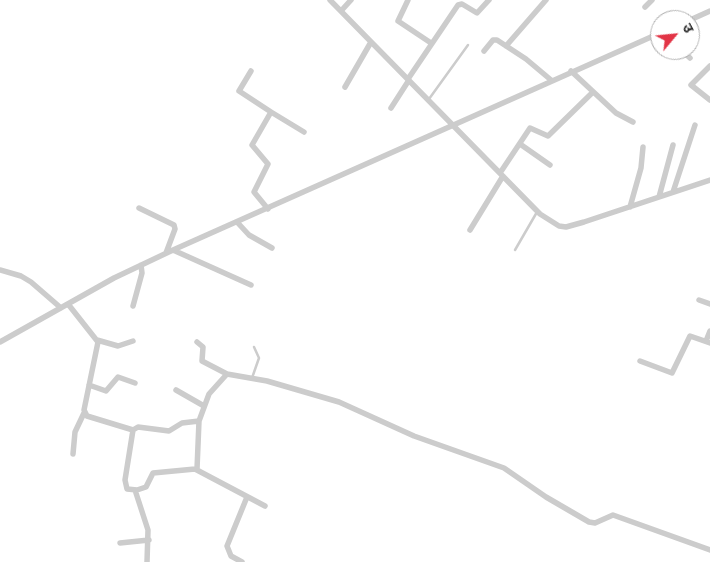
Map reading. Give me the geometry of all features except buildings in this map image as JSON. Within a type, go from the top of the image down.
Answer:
[{"type":"street","points":[[330,0],[370,44],[453,125],[536,213],[551,222],[566,227],[710,180]]},
{"type":"street","points":[[341,11],[351,0]]},
{"type":"street","points":[[408,0],[398,21],[431,43]]},
{"type":"street","points":[[391,108],[431,43],[459,4],[477,13],[489,0]]},
{"type":"street","points":[[506,46],[531,14],[546,0]]},
{"type":"street","points":[[645,7],[652,0]]},
{"type":"street","points":[[0,342],[166,253],[650,37]]},
{"type":"street","points":[[484,51],[494,39],[526,59],[551,80]]},
{"type":"street","points":[[345,87],[370,44]]},
{"type":"street","points":[[710,66],[691,85],[710,100]]},
{"type":"street","points":[[571,71],[616,113],[633,122]]},
{"type":"street","points":[[251,72],[239,91],[304,132]]},
{"type":"street","points":[[470,230],[531,128],[548,136],[593,92]]},
{"type":"street","points":[[268,209],[254,192],[268,164],[252,145],[272,112]]},
{"type":"street","points":[[674,192],[695,125]]},
{"type":"street","points":[[520,144],[550,165]]},
{"type":"street","points":[[659,197],[673,145]]},
{"type":"street","points":[[630,207],[641,168],[643,147]]},
{"type":"street","points":[[139,208],[174,224],[175,229],[166,253]]},
{"type":"street","points":[[237,222],[249,235],[272,248]]},
{"type":"street","points":[[173,250],[251,285]]},
{"type":"street","points":[[133,306],[142,273],[141,265]]},
{"type":"street","points":[[0,270],[21,276],[31,282],[61,308]]},
{"type":"street","points":[[699,300],[710,304]]},
{"type":"street","points":[[68,304],[97,340],[98,345],[84,413],[75,432],[73,454]]},
{"type":"street","points":[[640,361],[672,373],[690,336],[708,342],[710,331]]},
{"type":"street","points":[[97,340],[118,346],[133,341]]},
{"type":"street","points":[[197,342],[203,347],[202,361],[227,374],[252,378],[323,396],[414,436],[504,468],[546,497],[589,522],[595,523],[613,516],[710,550]]},
{"type":"street","points":[[197,469],[199,421],[209,394],[227,374]]},
{"type":"street","points":[[89,385],[106,391],[118,377],[135,383]]},
{"type":"street","points":[[176,390],[204,406]]},
{"type":"street","points":[[84,413],[88,416],[133,430],[138,427],[168,431],[182,423],[199,421]]},
{"type":"street","points":[[133,430],[124,485],[127,489],[135,490],[146,487],[154,473],[197,469],[265,506]]},
{"type":"street","points":[[135,490],[146,523],[149,540],[148,562]]},
{"type":"street","points":[[242,562],[231,556],[227,546],[247,497]]},
{"type":"street","points":[[120,543],[149,540]]},
{"type":"lane","points":[[428,100],[468,45]]},
{"type":"lane","points":[[515,250],[536,213]]},
{"type":"lane","points":[[252,378],[259,358],[254,347]]}]
